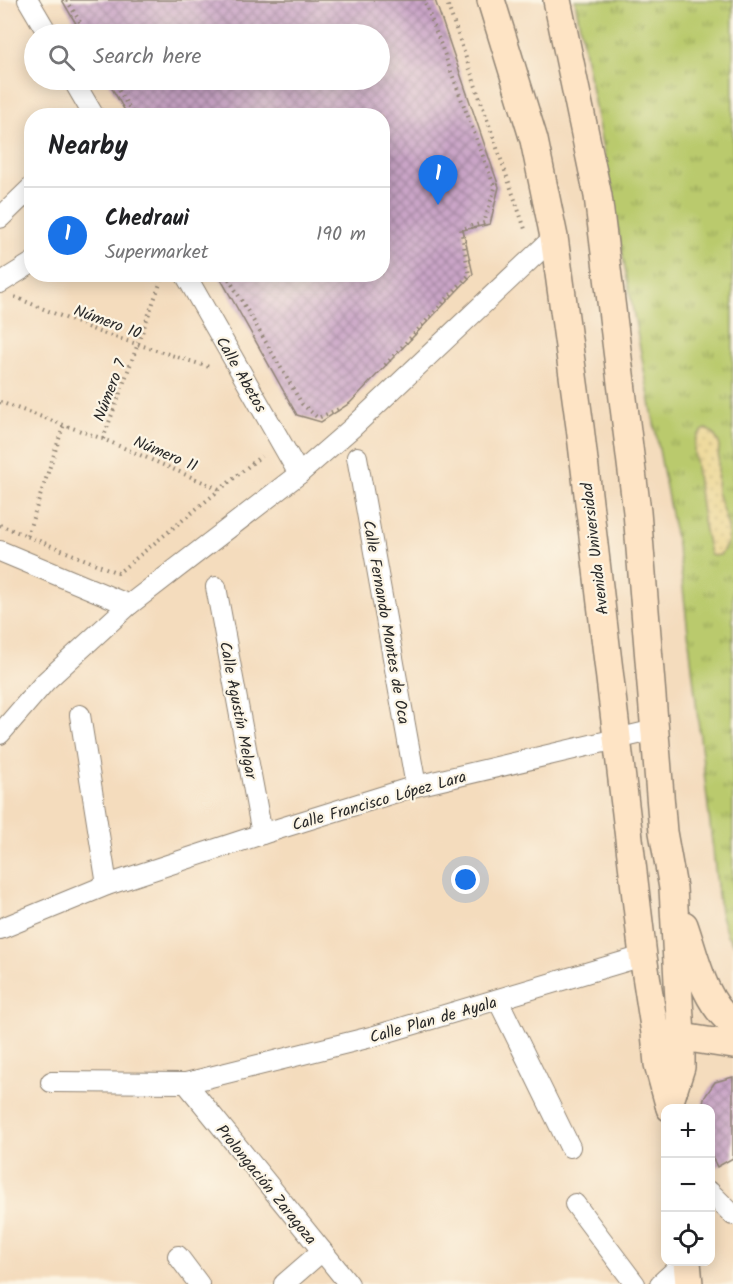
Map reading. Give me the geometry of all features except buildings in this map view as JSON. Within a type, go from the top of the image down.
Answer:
[{"type":"main road","name":"Avenida Universidad","points":[[491,0],[534,140],[554,237],[578,409],[643,956],[668,1035],[681,1067],[671,1104]]},
{"type":"main road","name":"Avenida Universidad","points":[[557,0],[598,196],[637,512],[663,832],[673,888],[668,1035]]},
{"type":"main road","points":[[673,888],[708,995],[715,1006],[733,1024]]},
{"type":"main road","points":[[668,1035],[733,1045]]},
{"type":"main road","points":[[687,1266],[689,1284]]},
{"type":"street","points":[[28,0],[42,24]]},
{"type":"street","points":[[79,90],[89,108]]},
{"type":"street","points":[[0,218],[24,195]]},
{"type":"street","points":[[0,734],[45,682],[129,605],[299,474],[352,428],[554,237]]},
{"type":"street","points":[[6,290],[24,271]]},
{"type":"street","name":"Calle Abetos","points":[[190,282],[299,474]]},
{"type":"street","name":"Calle Fernando Montes de Oca","points":[[357,457],[416,786]]},
{"type":"street","points":[[0,551],[129,605]]},
{"type":"street","name":"Calle Agustín Melgar","points":[[216,587],[262,834]]},
{"type":"street","points":[[80,715],[107,885]]},
{"type":"street","name":"Calle Francisco López Lara","points":[[0,929],[107,885],[416,786],[655,730]]},
{"type":"street","name":"Calle Plan de Ayala","points":[[51,1082],[186,1083],[371,1037],[643,956]]},
{"type":"street","points":[[498,1000],[570,1148]]},
{"type":"street","name":"Prolongación Zaragoza","points":[[186,1083],[349,1284]]},
{"type":"street","points":[[715,1196],[733,1215]]},
{"type":"street","points":[[575,1204],[635,1284]]},
{"type":"street","points":[[284,1284],[322,1251]]},
{"type":"street","points":[[178,1256],[199,1284]]},
{"type":"street","points":[[660,1284],[681,1266]]},
{"type":"path","points":[[67,0],[81,24]]},
{"type":"path","points":[[379,371],[469,275],[461,229],[484,223],[495,188],[424,0]]},
{"type":"path","points":[[446,0],[534,255]]},
{"type":"path","points":[[119,90],[129,108]]},
{"type":"path","name":"Número 7","points":[[103,439],[161,282]]},
{"type":"path","points":[[231,282],[302,404],[318,418],[346,405]]},
{"type":"path","name":"Número 10","points":[[6,290],[99,332],[209,367]]},
{"type":"path","name":"Número 11","points":[[0,402],[103,439],[219,489]]},
{"type":"path","points":[[27,536],[64,424]]},
{"type":"path","points":[[0,525],[118,573],[261,456]]},
{"type":"green space","points":[[575,0],[733,0],[733,944],[727,935],[720,912],[680,562]]},
{"type":"sand","points":[[706,429],[713,433],[719,443],[717,492],[728,527],[728,542],[720,555],[713,556],[710,554],[703,521],[694,451],[697,438]]},
{"type":"place","name":"Chedraui","points":[[438,205]]}]
